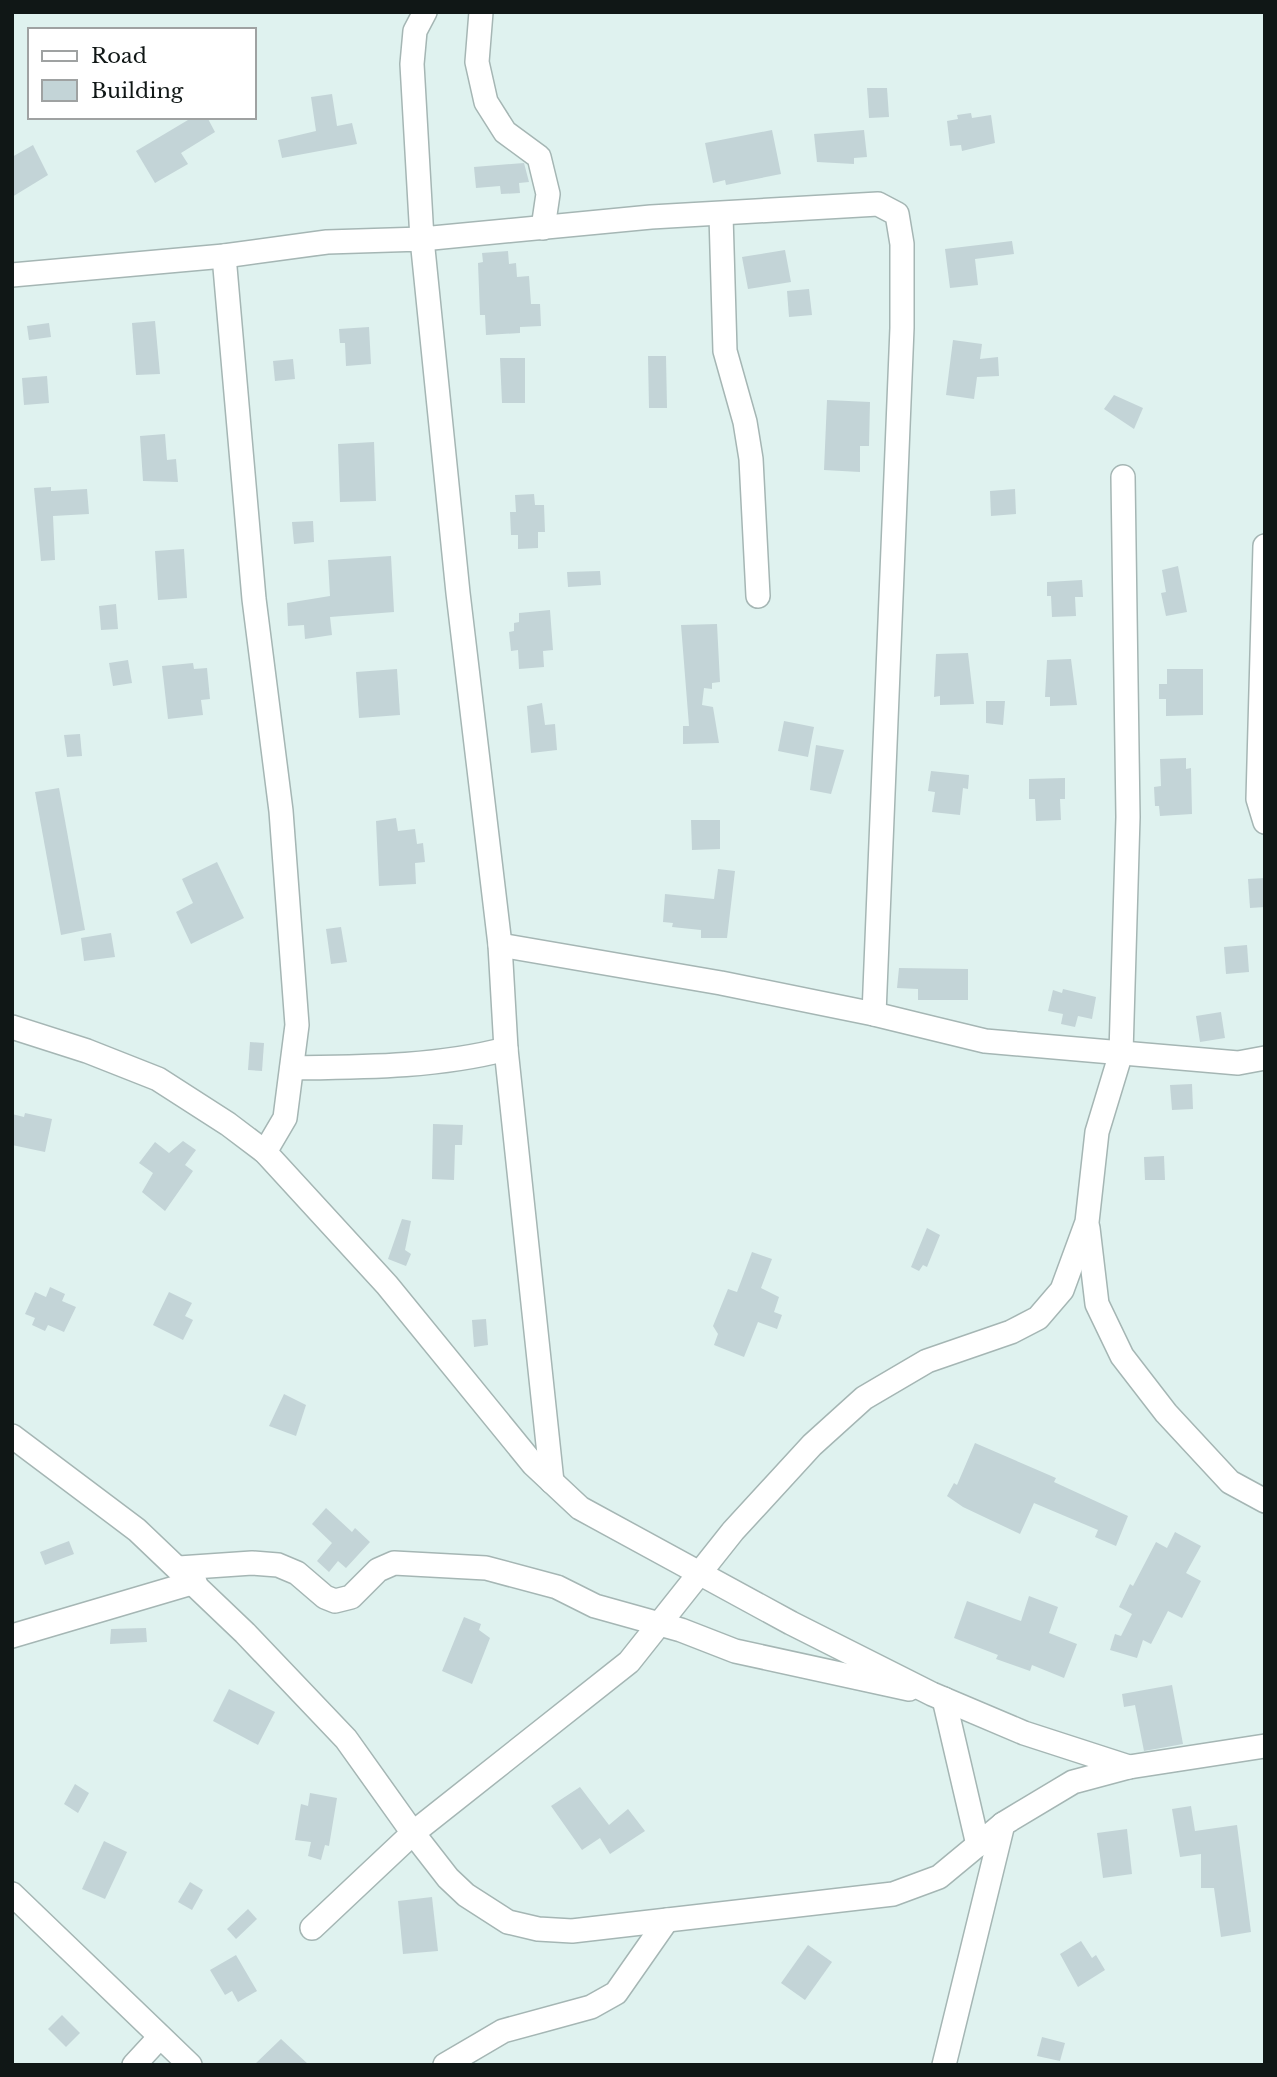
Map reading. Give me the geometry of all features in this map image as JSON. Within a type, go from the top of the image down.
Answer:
[{"type":"street","points":[[425,12],[415,32],[412,64],[422,239],[458,593],[500,945],[506,1049],[552,1482]]},
{"type":"street","points":[[481,12],[477,47],[482,89],[492,114],[505,132],[539,157],[548,194],[542,228]]},
{"type":"street","points":[[12,275],[224,256],[327,242],[422,239],[651,217],[878,204],[897,214],[902,244],[902,328],[874,1014]]},
{"type":"street","points":[[721,215],[725,351],[745,422],[751,459],[758,596]]},
{"type":"street","points":[[224,256],[254,599],[281,811],[297,1025],[285,1118],[265,1152]]},
{"type":"street","points":[[1123,477],[1128,817],[1121,1053],[1097,1132],[1087,1222],[1097,1304],[1122,1356],[1166,1413],[1230,1482],[1265,1501]]},
{"type":"street","points":[[1265,547],[1258,799],[1265,822]]},
{"type":"street","points":[[500,945],[721,983],[874,1014],[985,1041],[1238,1063],[1265,1058]]},
{"type":"street","points":[[12,1027],[87,1051],[158,1079],[228,1124],[265,1152],[387,1285],[512,1440],[580,1508],[938,1697],[1024,1733],[1129,1767]]},
{"type":"street","points":[[292,1068],[360,1067],[471,1058],[506,1049]]},
{"type":"street","points":[[312,1928],[413,1833],[473,1783],[604,1686],[629,1662],[662,1625],[699,1572],[733,1531],[812,1445],[864,1398],[927,1361],[1012,1332],[1038,1318],[1062,1290],[1087,1222]]},
{"type":"street","points":[[12,1436],[137,1530],[187,1575],[346,1739],[448,1878],[466,1895],[508,1922],[538,1929],[572,1931],[894,1894],[940,1877],[1003,1824],[1073,1782],[1129,1767],[1265,1746]]},
{"type":"street","points":[[12,1636],[187,1575],[252,1563],[278,1565],[298,1573],[325,1597],[335,1601],[351,1597],[378,1570],[394,1563],[413,1562],[486,1568],[557,1587],[595,1606],[662,1625],[735,1651],[938,1697]]},
{"type":"street","points":[[938,1697],[978,1845]]},
{"type":"street","points":[[1234,1751],[1265,1765]]},
{"type":"street","points":[[944,2065],[1003,1824]]},
{"type":"street","points":[[12,1894],[190,2065]]},
{"type":"street","points":[[445,2065],[503,2031],[592,2007],[615,1993],[667,1920]]},
{"type":"street","points":[[135,2065],[159,2038]]},
{"type":"building","points":[[867,88],[887,88],[889,117],[869,118]]},
{"type":"building","points":[[332,94],[337,126],[352,123],[357,144],[282,158],[278,140],[316,131],[311,97]]},
{"type":"building","points":[[971,113],[972,118],[991,115],[995,143],[962,151],[961,145],[950,146],[947,121],[958,119],[957,115]]},
{"type":"building","points":[[190,119],[208,119],[215,132],[181,153],[188,164],[155,183],[136,151]]},
{"type":"building","points":[[772,130],[781,174],[726,185],[725,180],[713,183],[705,143]]},
{"type":"building","points":[[864,130],[867,157],[854,158],[854,164],[817,162],[814,134]]},
{"type":"building","points":[[33,145],[48,175],[12,197],[12,157]]},
{"type":"building","points":[[524,163],[529,182],[519,183],[520,193],[501,194],[500,186],[476,188],[474,167]]},
{"type":"building","points":[[1012,241],[1014,254],[975,259],[978,285],[950,288],[945,249]]},
{"type":"building","points":[[785,250],[791,282],[748,289],[742,257]]},
{"type":"building","points":[[508,251],[509,264],[516,263],[517,277],[529,276],[531,304],[540,304],[541,326],[520,327],[520,333],[486,335],[485,315],[480,315],[478,263],[483,262],[482,253]]},
{"type":"building","points":[[809,289],[812,315],[789,317],[787,291]]},
{"type":"building","points":[[155,321],[160,374],[136,375],[132,323]]},
{"type":"building","points":[[49,323],[51,337],[29,340],[27,326]]},
{"type":"building","points":[[369,327],[371,364],[346,366],[345,343],[340,343],[339,329]]},
{"type":"building","points":[[953,340],[982,344],[980,359],[998,357],[999,376],[977,377],[974,399],[946,395]]},
{"type":"building","points":[[648,356],[666,356],[667,408],[649,408]]},
{"type":"building","points":[[500,358],[525,358],[525,403],[502,403]]},
{"type":"building","points":[[293,359],[295,379],[275,381],[273,361]]},
{"type":"building","points":[[47,376],[49,403],[24,405],[22,378]]},
{"type":"building","points":[[1114,395],[1143,408],[1134,429],[1104,409]]},
{"type":"building","points":[[827,400],[870,402],[869,446],[860,446],[860,472],[824,470]]},
{"type":"building","points":[[165,434],[167,460],[176,459],[178,482],[143,481],[140,436]]},
{"type":"building","points":[[374,442],[376,501],[340,502],[338,444]]},
{"type":"building","points":[[51,487],[51,491],[87,489],[89,514],[53,516],[55,560],[41,561],[34,488]]},
{"type":"building","points":[[1015,489],[1016,514],[991,516],[990,491]]},
{"type":"building","points":[[534,494],[535,505],[544,505],[545,532],[538,532],[538,548],[518,549],[518,535],[511,535],[510,512],[516,512],[515,495]]},
{"type":"building","points":[[313,521],[314,542],[294,544],[292,522]]},
{"type":"building","points":[[184,549],[187,598],[158,600],[155,551]]},
{"type":"building","points":[[391,556],[394,612],[330,617],[332,635],[305,639],[304,625],[288,626],[287,603],[330,596],[328,560]]},
{"type":"building","points":[[1178,566],[1187,612],[1166,616],[1161,593],[1166,592],[1162,570]]},
{"type":"building","points":[[600,571],[601,585],[568,587],[567,572]]},
{"type":"building","points":[[1082,580],[1083,597],[1075,597],[1076,616],[1052,617],[1047,582]]},
{"type":"building","points":[[116,604],[118,629],[101,630],[99,606]]},
{"type":"building","points":[[550,610],[553,650],[543,651],[544,667],[519,669],[518,650],[511,651],[509,632],[514,631],[514,623],[519,622],[519,613]]},
{"type":"building","points":[[717,624],[720,682],[712,683],[712,689],[704,688],[702,705],[713,707],[719,743],[683,744],[683,726],[689,726],[681,625]]},
{"type":"building","points":[[968,653],[974,704],[940,705],[940,696],[934,697],[936,654]]},
{"type":"building","points":[[1071,659],[1077,705],[1050,706],[1050,697],[1045,697],[1047,660]]},
{"type":"building","points":[[128,660],[132,683],[113,686],[109,663]]},
{"type":"building","points":[[193,663],[194,669],[207,668],[210,699],[201,700],[203,715],[168,719],[162,666]]},
{"type":"building","points":[[397,669],[400,715],[359,718],[356,672]]},
{"type":"building","points":[[1167,669],[1203,669],[1203,715],[1166,716],[1166,699],[1159,699],[1159,684],[1167,684]]},
{"type":"building","points":[[986,701],[1005,701],[1003,725],[986,723]]},
{"type":"building","points":[[542,703],[545,725],[555,724],[557,750],[531,753],[527,706]]},
{"type":"building","points":[[784,721],[814,727],[808,757],[778,751]]},
{"type":"building","points":[[80,734],[82,756],[67,757],[64,735]]},
{"type":"building","points":[[816,745],[844,750],[831,794],[810,790]]},
{"type":"building","points":[[1186,758],[1186,769],[1191,768],[1192,814],[1160,816],[1159,806],[1155,806],[1154,787],[1161,786],[1160,759]]},
{"type":"building","points":[[931,771],[969,775],[968,789],[963,788],[960,815],[932,812],[935,792],[928,791]]},
{"type":"building","points":[[1065,778],[1065,799],[1060,799],[1061,820],[1036,821],[1035,799],[1029,799],[1029,779]]},
{"type":"building","points":[[59,788],[85,930],[61,935],[35,792]]},
{"type":"building","points":[[396,818],[398,831],[415,829],[417,844],[423,843],[425,862],[415,863],[416,884],[379,886],[376,821]]},
{"type":"building","points":[[691,820],[720,820],[720,849],[692,850]]},
{"type":"building","points":[[217,862],[244,918],[191,944],[176,912],[193,903],[182,879]]},
{"type":"building","points":[[718,869],[735,871],[727,938],[701,938],[701,930],[672,927],[673,923],[663,922],[665,894],[714,899]]},
{"type":"building","points":[[1265,878],[1265,907],[1250,908],[1248,879]]},
{"type":"building","points":[[341,927],[347,962],[331,964],[326,929]]},
{"type":"building","points":[[111,933],[115,957],[84,961],[81,938]]},
{"type":"building","points":[[1247,945],[1249,972],[1226,974],[1224,947]]},
{"type":"building","points":[[899,968],[968,969],[968,1000],[918,1000],[918,989],[897,988]]},
{"type":"building","points":[[1063,989],[1096,997],[1092,1019],[1078,1016],[1075,1027],[1061,1024],[1063,1014],[1048,1011],[1053,990],[1062,993]]},
{"type":"building","points":[[1221,1012],[1225,1038],[1200,1042],[1196,1016]]},
{"type":"building","points":[[250,1042],[264,1043],[262,1071],[248,1070]]},
{"type":"building","points":[[1192,1084],[1193,1109],[1172,1110],[1170,1085]]},
{"type":"building","points":[[25,1113],[52,1119],[45,1152],[12,1145],[12,1114],[24,1117]]},
{"type":"building","points":[[433,1124],[463,1125],[462,1145],[455,1145],[454,1180],[432,1179]]},
{"type":"building","points":[[183,1141],[196,1150],[185,1165],[193,1171],[165,1211],[142,1192],[153,1173],[139,1163],[155,1142],[169,1153]]},
{"type":"building","points":[[1164,1156],[1165,1180],[1145,1180],[1144,1157]]},
{"type":"building","points":[[402,1219],[411,1221],[405,1250],[411,1254],[406,1266],[388,1259]]},
{"type":"building","points":[[927,1228],[940,1235],[927,1267],[923,1265],[919,1271],[911,1267]]},
{"type":"building","points":[[752,1252],[772,1259],[761,1288],[779,1297],[774,1312],[782,1315],[777,1329],[758,1322],[744,1357],[714,1345],[718,1334],[713,1326],[728,1289],[737,1292]]},
{"type":"building","points":[[50,1287],[65,1294],[62,1301],[76,1307],[64,1332],[48,1325],[45,1331],[32,1325],[35,1318],[25,1314],[35,1292],[46,1297]]},
{"type":"building","points":[[169,1292],[192,1303],[185,1316],[193,1320],[183,1340],[153,1325]]},
{"type":"building","points":[[486,1319],[488,1345],[474,1347],[472,1320]]},
{"type":"building","points":[[284,1394],[306,1405],[296,1436],[269,1426]]},
{"type":"building","points":[[975,1443],[1056,1478],[1054,1482],[1128,1516],[1116,1546],[1095,1537],[1098,1530],[1034,1503],[1020,1534],[963,1507],[947,1496],[954,1483],[957,1485]]},
{"type":"building","points":[[326,1508],[352,1532],[355,1528],[370,1542],[346,1568],[338,1561],[329,1572],[317,1561],[332,1543],[312,1524]]},
{"type":"building","points":[[1175,1532],[1201,1546],[1186,1573],[1201,1581],[1182,1618],[1168,1611],[1151,1644],[1143,1640],[1137,1658],[1110,1650],[1115,1634],[1121,1636],[1132,1614],[1119,1607],[1130,1584],[1133,1586],[1156,1542],[1167,1548]]},
{"type":"building","points":[[69,1541],[74,1554],[45,1565],[40,1552]]},
{"type":"building","points":[[1029,1596],[1058,1607],[1049,1633],[1077,1644],[1064,1678],[1032,1665],[1030,1671],[996,1659],[998,1655],[954,1638],[967,1601],[1021,1621]]},
{"type":"building","points":[[464,1617],[481,1624],[479,1630],[490,1638],[472,1684],[442,1671]]},
{"type":"building","points":[[146,1628],[147,1642],[110,1644],[111,1629]]},
{"type":"building","points":[[1172,1685],[1183,1744],[1144,1751],[1135,1705],[1124,1707],[1122,1694]]},
{"type":"building","points":[[229,1689],[275,1712],[258,1745],[213,1721]]},
{"type":"building","points":[[75,1784],[89,1793],[78,1813],[64,1804]]},
{"type":"building","points":[[580,1787],[609,1825],[628,1809],[645,1831],[610,1854],[600,1838],[582,1850],[551,1806]]},
{"type":"building","points":[[310,1793],[337,1798],[329,1846],[325,1845],[321,1860],[308,1856],[311,1842],[295,1840],[301,1804],[308,1806]]},
{"type":"building","points":[[1191,1806],[1195,1831],[1237,1825],[1251,1932],[1221,1937],[1214,1888],[1201,1888],[1201,1854],[1180,1857],[1172,1809]]},
{"type":"building","points":[[1127,1829],[1132,1874],[1103,1878],[1097,1833]]},
{"type":"building","points":[[104,1841],[127,1852],[105,1899],[82,1889]]},
{"type":"building","points":[[190,1882],[203,1890],[192,1910],[178,1902]]},
{"type":"building","points":[[432,1897],[438,1951],[403,1954],[398,1901]]},
{"type":"building","points":[[248,1909],[257,1919],[236,1939],[227,1929]]},
{"type":"building","points":[[1081,1941],[1092,1958],[1096,1955],[1105,1970],[1078,1987],[1060,1954]]},
{"type":"building","points":[[808,1945],[832,1962],[805,2000],[781,1983]]},
{"type":"building","points":[[236,1955],[257,1991],[238,2002],[232,1991],[225,1995],[210,1970]]},
{"type":"building","points":[[62,2015],[80,2033],[66,2047],[48,2029]]},
{"type":"building","points":[[1042,2037],[1065,2043],[1060,2061],[1037,2056]]},
{"type":"building","points":[[281,2039],[309,2065],[254,2065]]}]
